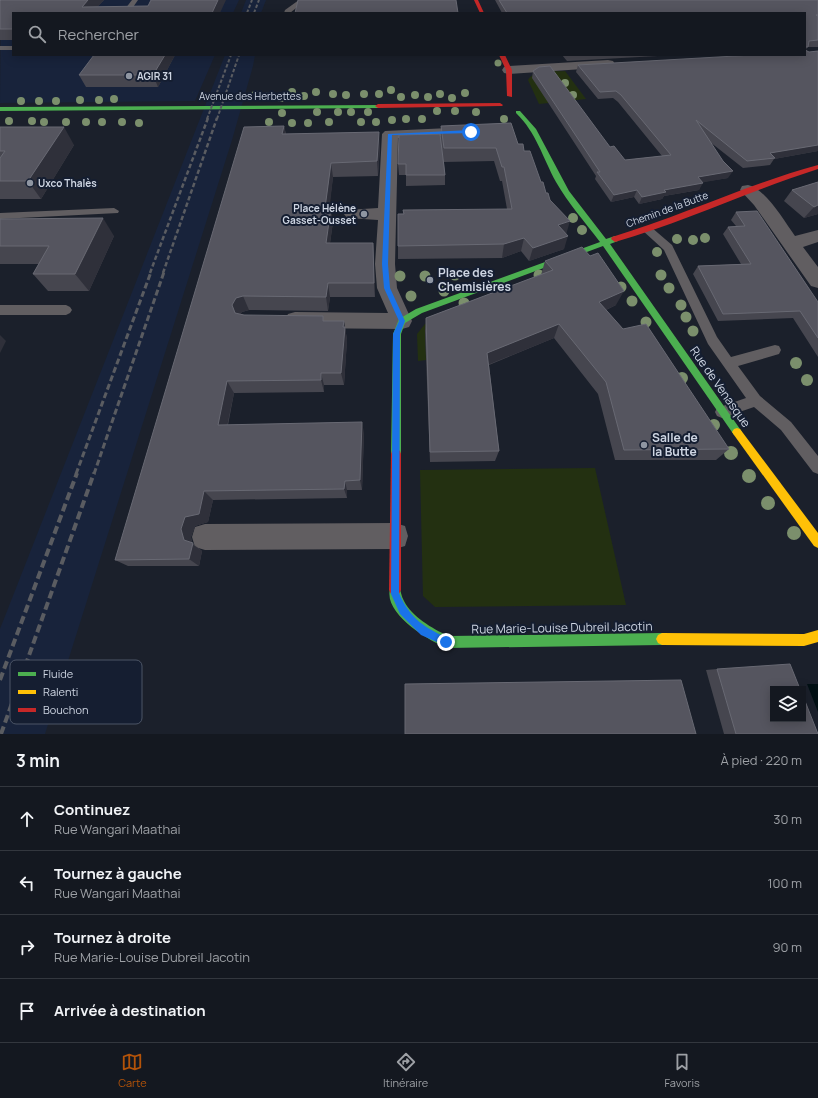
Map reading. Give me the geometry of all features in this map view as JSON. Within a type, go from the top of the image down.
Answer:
[{"type":"street","points":[[476,0],[482,12]]},
{"type":"street","points":[[502,56],[509,70],[510,96]]},
{"type":"street","points":[[509,70],[622,63]]},
{"type":"street","points":[[521,98],[510,96],[501,99],[500,105],[508,111],[518,112],[526,118],[534,129],[555,175],[605,243]]},
{"type":"street","name":"Avenue des Herbettes","points":[[0,109],[500,105]]},
{"type":"street","points":[[518,112],[528,107]]},
{"type":"street","points":[[273,319],[402,321],[387,288],[385,264],[390,134],[484,131]]},
{"type":"street","name":"Chemin de la Butte","points":[[402,321],[419,311],[445,301],[605,243],[647,230],[780,178],[818,167]]},
{"type":"street","points":[[748,190],[760,201],[818,281]]},
{"type":"street","points":[[353,214],[386,214]]},
{"type":"street","points":[[792,244],[818,236]]},
{"type":"street","name":"Rue de Venasque","points":[[605,243],[722,412],[818,542]]},
{"type":"street","name":"Rue Marie-Louise Dubreil Jacotin","points":[[402,321],[397,334],[395,594],[403,611],[424,632],[446,642],[643,639],[804,640],[818,636]]},
{"type":"street","points":[[204,537],[395,536]]},
{"type":"lane","points":[[126,12],[135,0]]},
{"type":"lane","points":[[287,12],[302,0]]},
{"type":"lane","points":[[0,48],[12,48]]},
{"type":"lane","points":[[0,216],[114,212]]},
{"type":"lane","points":[[647,230],[668,248],[712,340],[755,400],[786,426],[818,467]]},
{"type":"lane","points":[[0,310],[66,310]]},
{"type":"lane","points":[[729,363],[775,350]]},
{"type":"lane","points":[[722,412],[746,405],[755,400]]},
{"type":"shaded area","points":[[1,0],[239,0],[233,12],[12,12],[12,56],[215,56],[195,101],[0,103]]},
{"type":"shaded area","points":[[246,0],[266,0],[261,12],[241,12]]},
{"type":"shaded area","points":[[225,56],[255,56],[232,140],[68,660],[10,660],[10,724],[48,724],[45,734],[0,734],[0,629]]},
{"type":"shaded area","points":[[807,684],[818,684],[818,712]]},
{"type":"green space","points":[[550,71],[565,71],[586,99],[539,104],[528,80],[531,76]]},
{"type":"green space","points":[[517,290],[425,331],[426,360],[418,361],[417,334],[425,324]]},
{"type":"green space","points":[[595,468],[626,605],[435,607],[423,596],[420,470]]},
{"type":"building","points":[[88,0],[82,7],[148,6],[151,0],[218,0],[212,12],[12,12],[12,29],[0,29],[0,1]]},
{"type":"building","points":[[298,0],[456,0],[458,12],[295,12]]},
{"type":"building","points":[[499,0],[818,0],[818,15],[816,15],[818,16],[818,40],[809,41],[808,47],[806,47],[806,12],[506,12]]},
{"type":"building","points":[[806,50],[809,52],[818,51],[818,145],[770,153],[775,158],[747,161],[696,120],[723,161],[733,171],[698,177],[703,183],[664,190],[666,192],[642,197],[637,190],[614,195],[597,172],[600,172],[533,71],[539,67],[550,66],[610,147],[614,146],[625,160],[671,155],[621,95],[616,91],[600,92],[578,65],[736,56],[806,56]]},
{"type":"building","points":[[93,56],[164,56],[153,75],[79,75]]},
{"type":"building","points":[[511,123],[518,144],[523,144],[524,151],[530,151],[541,182],[543,182],[550,200],[570,221],[558,225],[568,236],[533,248],[524,238],[504,244],[398,246],[398,214],[404,214],[403,210],[512,209],[504,167],[502,167],[496,148],[444,148],[441,126]]},
{"type":"building","points":[[284,126],[282,134],[379,132],[377,161],[331,163],[325,208],[331,208],[326,243],[373,243],[374,283],[328,283],[326,297],[243,296],[236,298],[232,305],[235,313],[244,315],[323,316],[323,321],[344,321],[343,327],[345,327],[341,373],[321,373],[321,380],[227,381],[218,425],[362,422],[360,480],[345,481],[344,489],[204,491],[199,514],[185,517],[181,529],[184,540],[193,543],[189,559],[115,560],[244,127]]},
{"type":"building","points":[[0,127],[64,127],[28,181],[0,181],[0,158],[5,151],[0,151]]},
{"type":"building","points":[[440,134],[445,175],[406,175],[406,164],[398,164],[399,135]]},
{"type":"building","points":[[818,182],[818,205],[814,207],[792,190]]},
{"type":"building","points":[[757,211],[818,302],[818,338],[800,311],[723,314],[698,266],[751,264],[728,227],[745,226],[736,212]]},
{"type":"building","points":[[103,218],[75,274],[33,274],[49,246],[0,246],[0,219]]},
{"type":"building","points":[[582,247],[590,256],[598,253],[624,291],[599,302],[623,329],[646,324],[729,449],[624,450],[606,382],[559,324],[487,353],[499,451],[430,452],[426,318],[553,270],[545,261]]},
{"type":"building","points":[[790,664],[799,686],[770,686],[770,722],[806,722],[806,704],[818,734],[736,734],[717,669]]},
{"type":"building","points":[[681,680],[696,734],[405,734],[405,684]]},
{"type":"railway","points":[[247,12],[252,0]]},
{"type":"railway","points":[[254,12],[259,0]]},
{"type":"railway","points":[[207,119],[231,56]]},
{"type":"railway","points":[[217,119],[239,56]]},
{"type":"railway","points":[[150,273],[208,118]]},
{"type":"railway","points":[[163,273],[217,118]]},
{"type":"railway","points":[[76,474],[151,272]]},
{"type":"railway","points":[[94,474],[164,272]]},
{"type":"railway","points":[[0,680],[77,473]]},
{"type":"railway","points":[[27,660],[94,473]]},
{"type":"railway","points":[[1,734],[10,709]]},
{"type":"traffic: fast","points":[[0,109],[378,106]]},
{"type":"traffic: fast","points":[[518,112],[533,129],[566,192],[622,266],[737,432]]},
{"type":"traffic: fast","points":[[396,454],[397,334],[402,321],[419,311],[615,239]]},
{"type":"traffic: fast","points":[[395,590],[396,599],[406,615],[431,634],[447,642],[662,639]]},
{"type":"traffic: slow","points":[[737,432],[818,542]]},
{"type":"traffic: slow","points":[[662,639],[804,640],[818,636]]},
{"type":"traffic: jam","points":[[476,0],[482,12]]},
{"type":"traffic: jam","points":[[502,56],[509,70],[510,96]]},
{"type":"traffic: jam","points":[[378,106],[500,105]]},
{"type":"traffic: jam","points":[[615,239],[818,167]]},
{"type":"traffic: jam","points":[[395,590],[396,454]]},
{"type":"place","name":"AGIR 31","points":[[129,76]]},
{"type":"place","name":"Uxco Thalès","points":[[30,183]]},
{"type":"place","name":"Place Hélène Gasset-Ousset","points":[[364,214]]},
{"type":"place","name":"Place des Chemisières","points":[[430,280]]},
{"type":"place","name":"Salle de la Butte","points":[[644,445]]},
{"type":"route","points":[[446,642],[424,632],[403,611],[395,594],[397,334],[402,321],[387,288],[385,264],[386,214],[390,134],[471,132]]}]
